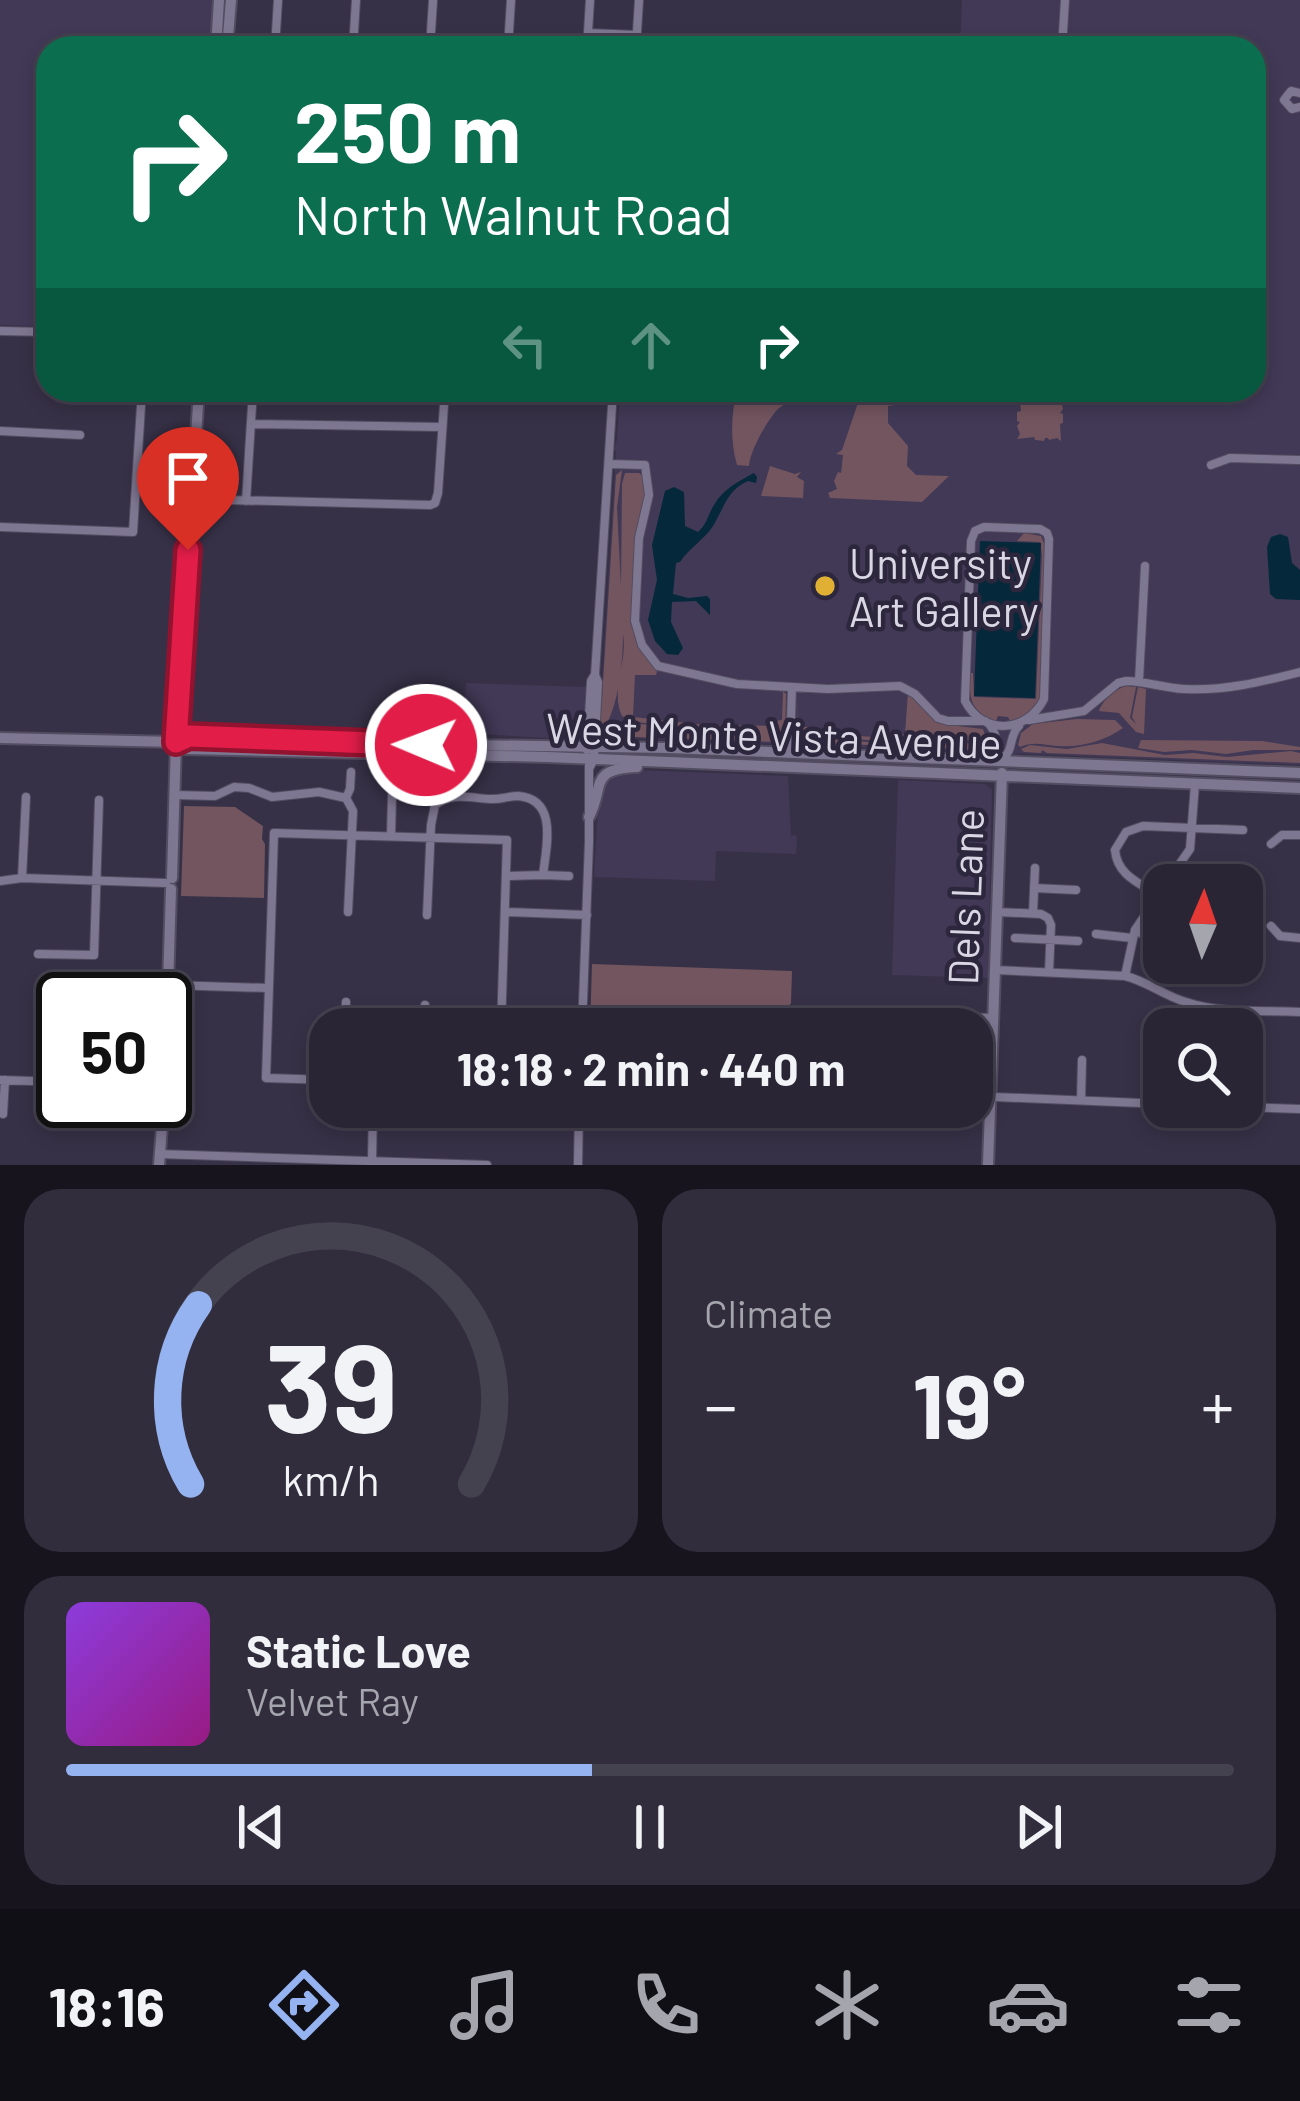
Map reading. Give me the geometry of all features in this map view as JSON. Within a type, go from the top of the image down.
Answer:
[{"type":"main road","points":[[217,36],[219,0]]},
{"type":"main road","points":[[228,36],[231,0]]},
{"type":"main road","points":[[168,972],[176,742],[198,402]]},
{"type":"main road","name":"West Monte Vista Avenue","points":[[0,738],[176,742],[189,736],[646,761],[1300,788]]},
{"type":"main road","name":"West Monte Vista Avenue","points":[[176,742],[185,749],[392,755],[790,753],[1300,772]]},
{"type":"main road","name":"Dels Lane","points":[[993,1018],[1002,760]]},
{"type":"main road","points":[[589,817],[597,786],[606,774],[646,761]]},
{"type":"main road","points":[[163,1160],[167,1128]]},
{"type":"main road","name":"Dels Lane","points":[[988,1165],[990,1128]]},
{"type":"street","points":[[276,36],[278,0]]},
{"type":"street","points":[[353,36],[356,0]]},
{"type":"street","points":[[431,36],[433,0]]},
{"type":"street","points":[[509,36],[511,0]]},
{"type":"street","points":[[588,36],[590,0]]},
{"type":"street","points":[[588,33],[637,35],[639,0]]},
{"type":"street","points":[[1063,36],[1065,0]]},
{"type":"street","points":[[1300,93],[1291,91],[1284,100],[1289,108],[1300,106]]},
{"type":"street","points":[[0,331],[36,332]]},
{"type":"street","points":[[0,527],[133,532],[141,402]]},
{"type":"street","points":[[246,501],[252,402]]},
{"type":"street","points":[[191,499],[435,503],[444,402]]},
{"type":"street","points":[[583,1008],[590,756],[613,402]]},
{"type":"street","points":[[251,424],[442,427]]},
{"type":"street","points":[[0,431],[80,435]]},
{"type":"street","points":[[1210,465],[1230,458],[1300,460]]},
{"type":"street","points":[[609,464],[645,465],[648,500],[639,543],[635,616],[637,634],[658,666],[715,681],[847,689],[903,686],[938,718],[1010,725],[1086,710],[1122,682],[1217,689],[1300,672]]},
{"type":"street","points":[[944,719],[960,715],[965,701],[971,541],[975,531],[984,527],[1040,529],[1049,537],[1044,697],[1048,711],[1060,715]]},
{"type":"street","points":[[1138,681],[1145,566]]},
{"type":"street","points":[[790,753],[792,687]]},
{"type":"street","points":[[965,701],[995,733],[995,750],[1002,760],[1011,751],[1014,731],[1035,714],[1044,697]]},
{"type":"street","points":[[391,836],[392,755]]},
{"type":"street","points":[[346,798],[351,772]]},
{"type":"street","points":[[1181,864],[1192,828],[1195,784]]},
{"type":"street","points":[[175,795],[215,796],[234,787],[272,797],[319,792],[346,798],[353,811],[349,912]]},
{"type":"street","points":[[427,914],[430,837],[435,805],[442,800],[456,796],[531,799],[542,808],[548,824],[543,875]]},
{"type":"street","points":[[22,878],[26,797]]},
{"type":"street","points":[[38,954],[94,955],[99,800]]},
{"type":"street","points":[[1143,879],[1121,871],[1116,859],[1122,835],[1134,827],[1243,830]]},
{"type":"street","points":[[309,1079],[266,1078],[274,833],[507,840],[502,1008]]},
{"type":"street","points":[[1271,844],[1282,835],[1300,835]]},
{"type":"street","points":[[1033,914],[1035,868]]},
{"type":"street","points":[[506,876],[568,876]]},
{"type":"street","points":[[0,881],[170,884]]},
{"type":"street","points":[[1034,888],[1076,890]]},
{"type":"street","points":[[505,912],[586,915]]},
{"type":"street","points":[[997,912],[1049,919],[1049,972]]},
{"type":"street","points":[[1125,976],[1133,934],[1143,919]]},
{"type":"street","points":[[1271,926],[1280,936],[1300,938]]},
{"type":"street","points":[[1096,934],[1143,938]]},
{"type":"street","points":[[1015,938],[1078,941]]},
{"type":"street","points":[[995,970],[1125,976],[1198,1006],[1300,1012]]},
{"type":"street","points":[[192,986],[268,988]]},
{"type":"street","points":[[346,1002],[346,1008]]},
{"type":"street","points":[[1081,1100],[1082,1060]]},
{"type":"street","points":[[3,1114],[2,1080],[36,1081]]},
{"type":"street","points":[[993,1096],[1143,1103]]},
{"type":"street","points":[[1263,1108],[1300,1109]]},
{"type":"street","points":[[372,1161],[373,1128]]},
{"type":"street","points":[[578,1165],[579,1128]]},
{"type":"street","points":[[163,1160],[487,1165]]},
{"type":"shaded area","points":[[0,0],[214,0],[211,36],[36,36],[36,326],[0,325]]},
{"type":"shaded area","points":[[962,0],[1300,0],[1300,765],[599,734],[619,402],[1266,402],[1266,36],[960,36]]},
{"type":"shaded area","points":[[735,402],[793,402],[776,411],[763,430],[749,466],[737,465]]},
{"type":"shaded area","points":[[858,402],[902,402],[888,406],[888,423],[908,446],[907,466],[916,475],[949,476],[922,502],[830,498],[828,493],[837,489],[834,481],[841,473],[843,455],[836,454],[842,450]]},
{"type":"shaded area","points":[[1020,402],[1061,402],[1061,441],[1017,439],[1017,412]]},
{"type":"shaded area","points":[[770,466],[801,472],[797,477],[804,481],[803,498],[761,496]]},
{"type":"shaded area","points":[[622,470],[617,507],[621,587],[622,484],[625,473],[639,473],[645,502],[635,541],[632,623],[639,646],[657,671],[656,675],[635,675],[633,717],[774,726],[782,720],[780,689],[786,694],[785,737],[770,734],[778,742],[605,736],[633,725],[726,731],[635,722],[622,716],[618,687],[602,732],[616,475]]},
{"type":"shaded area","points":[[1024,533],[1041,536],[1045,546],[1040,698],[1032,714],[1010,721],[998,716],[996,721],[973,703],[970,673],[974,697],[1036,699],[1042,555],[1040,542],[1017,541]]},
{"type":"shaded area","points":[[466,683],[588,687],[585,734],[580,740],[463,733]]},
{"type":"shaded area","points":[[1126,686],[1136,687],[1130,718],[1136,724],[1132,717],[1138,687],[1146,689],[1144,734],[1136,732],[1119,713],[1099,711]]},
{"type":"shaded area","points":[[908,692],[935,720],[983,729],[988,744],[910,737],[796,739],[798,694],[797,726],[807,727],[807,733],[875,737],[905,734]]},
{"type":"shaded area","points":[[1115,720],[1123,728],[1083,745],[1018,745],[1021,733],[1033,724]]},
{"type":"shaded area","points":[[815,738],[911,739],[983,747],[801,742]]},
{"type":"shaded area","points":[[1141,740],[1262,741],[1300,750],[1164,752],[1138,748]]},
{"type":"shaded area","points":[[1102,743],[1165,755],[1227,757],[1291,751],[1300,753],[1300,763],[1021,749]]},
{"type":"shaded area","points":[[637,770],[788,776],[796,854],[716,851],[715,881],[594,877],[599,789],[613,774]]},
{"type":"shaded area","points":[[898,780],[985,784],[992,789],[988,978],[892,975]]},
{"type":"shaded area","points":[[184,806],[235,807],[263,826],[264,898],[181,896]]},
{"type":"shaded area","points":[[592,964],[792,971],[788,1008],[591,1008]]},
{"type":"water","points":[[754,473],[756,483],[748,481],[735,489],[709,531],[676,563],[673,594],[707,596],[710,615],[696,601],[672,602],[671,622],[683,648],[678,655],[667,654],[655,641],[648,620],[657,580],[652,545],[665,491],[674,487],[684,492],[685,526],[698,532],[722,494]]},
{"type":"water","points":[[1271,537],[1288,537],[1292,563],[1300,570],[1300,600],[1276,599],[1270,594],[1267,547]]},
{"type":"water","points":[[980,541],[1041,543],[1035,698],[974,696]]},
{"type":"place","name":"University Art Gallery","points":[[825,586]]},
{"type":"route","points":[[188,550],[176,742],[189,736],[426,745]]}]
